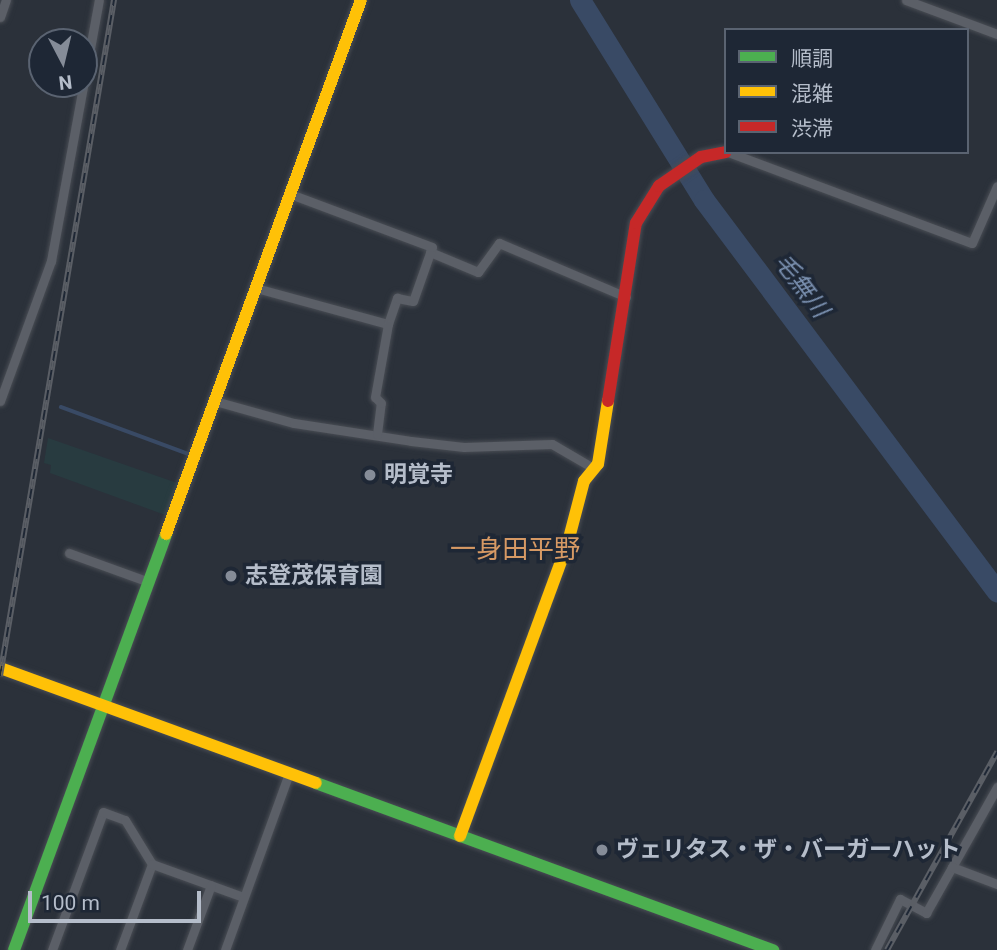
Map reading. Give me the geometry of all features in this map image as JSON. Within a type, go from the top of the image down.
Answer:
[{"type":"street","points":[[0,17],[6,0]]},
{"type":"street","points":[[0,401],[51,261],[99,0]]},
{"type":"street","points":[[14,950],[361,0]]},
{"type":"street","points":[[906,0],[997,34]]},
{"type":"street","points":[[460,836],[568,542],[584,481],[598,464],[636,223],[659,187],[701,157],[724,153]]},
{"type":"street","points":[[732,154],[972,243],[997,186]]},
{"type":"street","points":[[290,194],[432,247],[412,301],[397,298],[388,324],[375,397],[381,403],[377,434]]},
{"type":"street","points":[[430,252],[478,272],[499,243],[626,297]]},
{"type":"street","points":[[256,288],[388,324]]},
{"type":"street","points":[[215,401],[294,424],[464,447],[552,444],[593,468]]},
{"type":"street","points":[[69,553],[149,582]]},
{"type":"street","points":[[0,668],[773,950]]},
{"type":"street","points":[[225,950],[289,773]]},
{"type":"street","points":[[875,950],[900,899],[926,913],[997,787]]},
{"type":"street","points":[[52,950],[103,812],[125,820],[152,863],[243,897]]},
{"type":"street","points":[[120,950],[152,863]]},
{"type":"street","points":[[952,867],[997,884]]},
{"type":"street","points":[[187,950],[211,885]]},
{"type":"green space","points":[[48,438],[180,484],[168,516],[50,473],[51,465],[44,463]]},
{"type":"waterway","name":"毛無川","points":[[580,0],[704,200],[997,591]]},
{"type":"waterway","points":[[61,407],[189,454]]},
{"type":"railway","points":[[0,676],[114,0]]},
{"type":"railway","points":[[887,950],[997,752]]},
{"type":"traffic: fast","points":[[14,950],[166,534]]},
{"type":"traffic: fast","points":[[316,783],[773,950]]},
{"type":"traffic: slow","points":[[166,534],[361,0]]},
{"type":"traffic: slow","points":[[460,836],[568,542],[584,481],[598,464],[608,401]]},
{"type":"traffic: slow","points":[[0,668],[316,783]]},
{"type":"traffic: jam","points":[[608,401],[636,223],[659,186],[701,157],[724,152]]},
{"type":"place","name":"明覚寺","points":[[370,475]]},
{"type":"place","name":"志登茂保育園","points":[[231,576]]},
{"type":"place","name":"ヴェリタス・ザ・バーガーハット","points":[[602,850]]},
{"type":"district","name":"一身田平野","points":[[515,550]]}]
